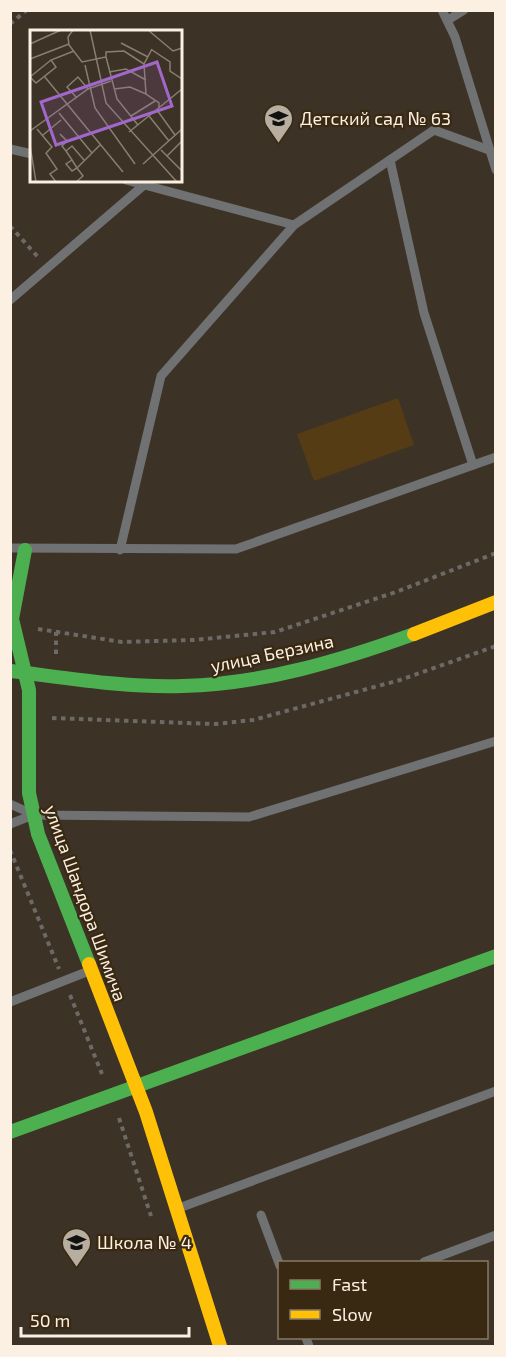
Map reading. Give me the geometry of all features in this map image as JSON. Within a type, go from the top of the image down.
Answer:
[{"type":"street","name":"улица Шандора Шимича","points":[[26,550],[12,620],[27,673],[30,700],[28,770],[33,815],[38,834],[136,1087],[177,1208],[220,1347]]},
{"type":"street","name":"улица Берзина","points":[[10,671],[155,686],[237,682],[354,654],[495,602]]},
{"type":"street","points":[[10,1132],[495,956]]},
{"type":"lane","points":[[442,10],[448,20],[495,170]]},
{"type":"lane","points":[[448,20],[464,10]]},
{"type":"lane","points":[[120,550],[161,376],[294,225],[434,130],[489,150]]},
{"type":"lane","points":[[10,149],[30,154]]},
{"type":"lane","points":[[390,160],[424,313],[473,465]]},
{"type":"lane","points":[[133,182],[294,225]]},
{"type":"lane","points":[[10,300],[144,185]]},
{"type":"lane","points":[[10,548],[26,550],[236,549],[495,457]]},
{"type":"lane","points":[[10,824],[33,815],[249,817],[495,741]]},
{"type":"lane","points":[[10,804],[33,815]]},
{"type":"lane","points":[[10,1002],[90,970]]},
{"type":"lane","points":[[177,1208],[495,1091]]},
{"type":"lane","points":[[261,1215],[278,1263]]},
{"type":"lane","points":[[429,1261],[495,1235]]},
{"type":"path","points":[[10,24],[27,10]]},
{"type":"path","points":[[10,226],[48,267]]},
{"type":"path","points":[[15,626],[122,642],[194,640],[275,632],[396,592],[495,554]]},
{"type":"path","points":[[10,850],[111,1095],[153,1219],[177,1208]]},
{"type":"shaded area","points":[[398,398],[414,445],[314,481],[297,434]]},
{"type":"traffic: fast","points":[[25,550],[12,619],[29,690],[29,793],[38,834],[89,964]]},
{"type":"traffic: fast","points":[[11,671],[140,685],[213,684],[271,676],[329,662],[414,634]]},
{"type":"traffic: fast","points":[[10,1132],[496,956]]},
{"type":"traffic: slow","points":[[414,634],[496,602]]},
{"type":"traffic: slow","points":[[89,964],[146,1112],[220,1346]]},
{"type":"place","name":"Детский сад № 63","points":[[279,144]]},
{"type":"place","name":"Школа № 4","points":[[76,1268]]}]
